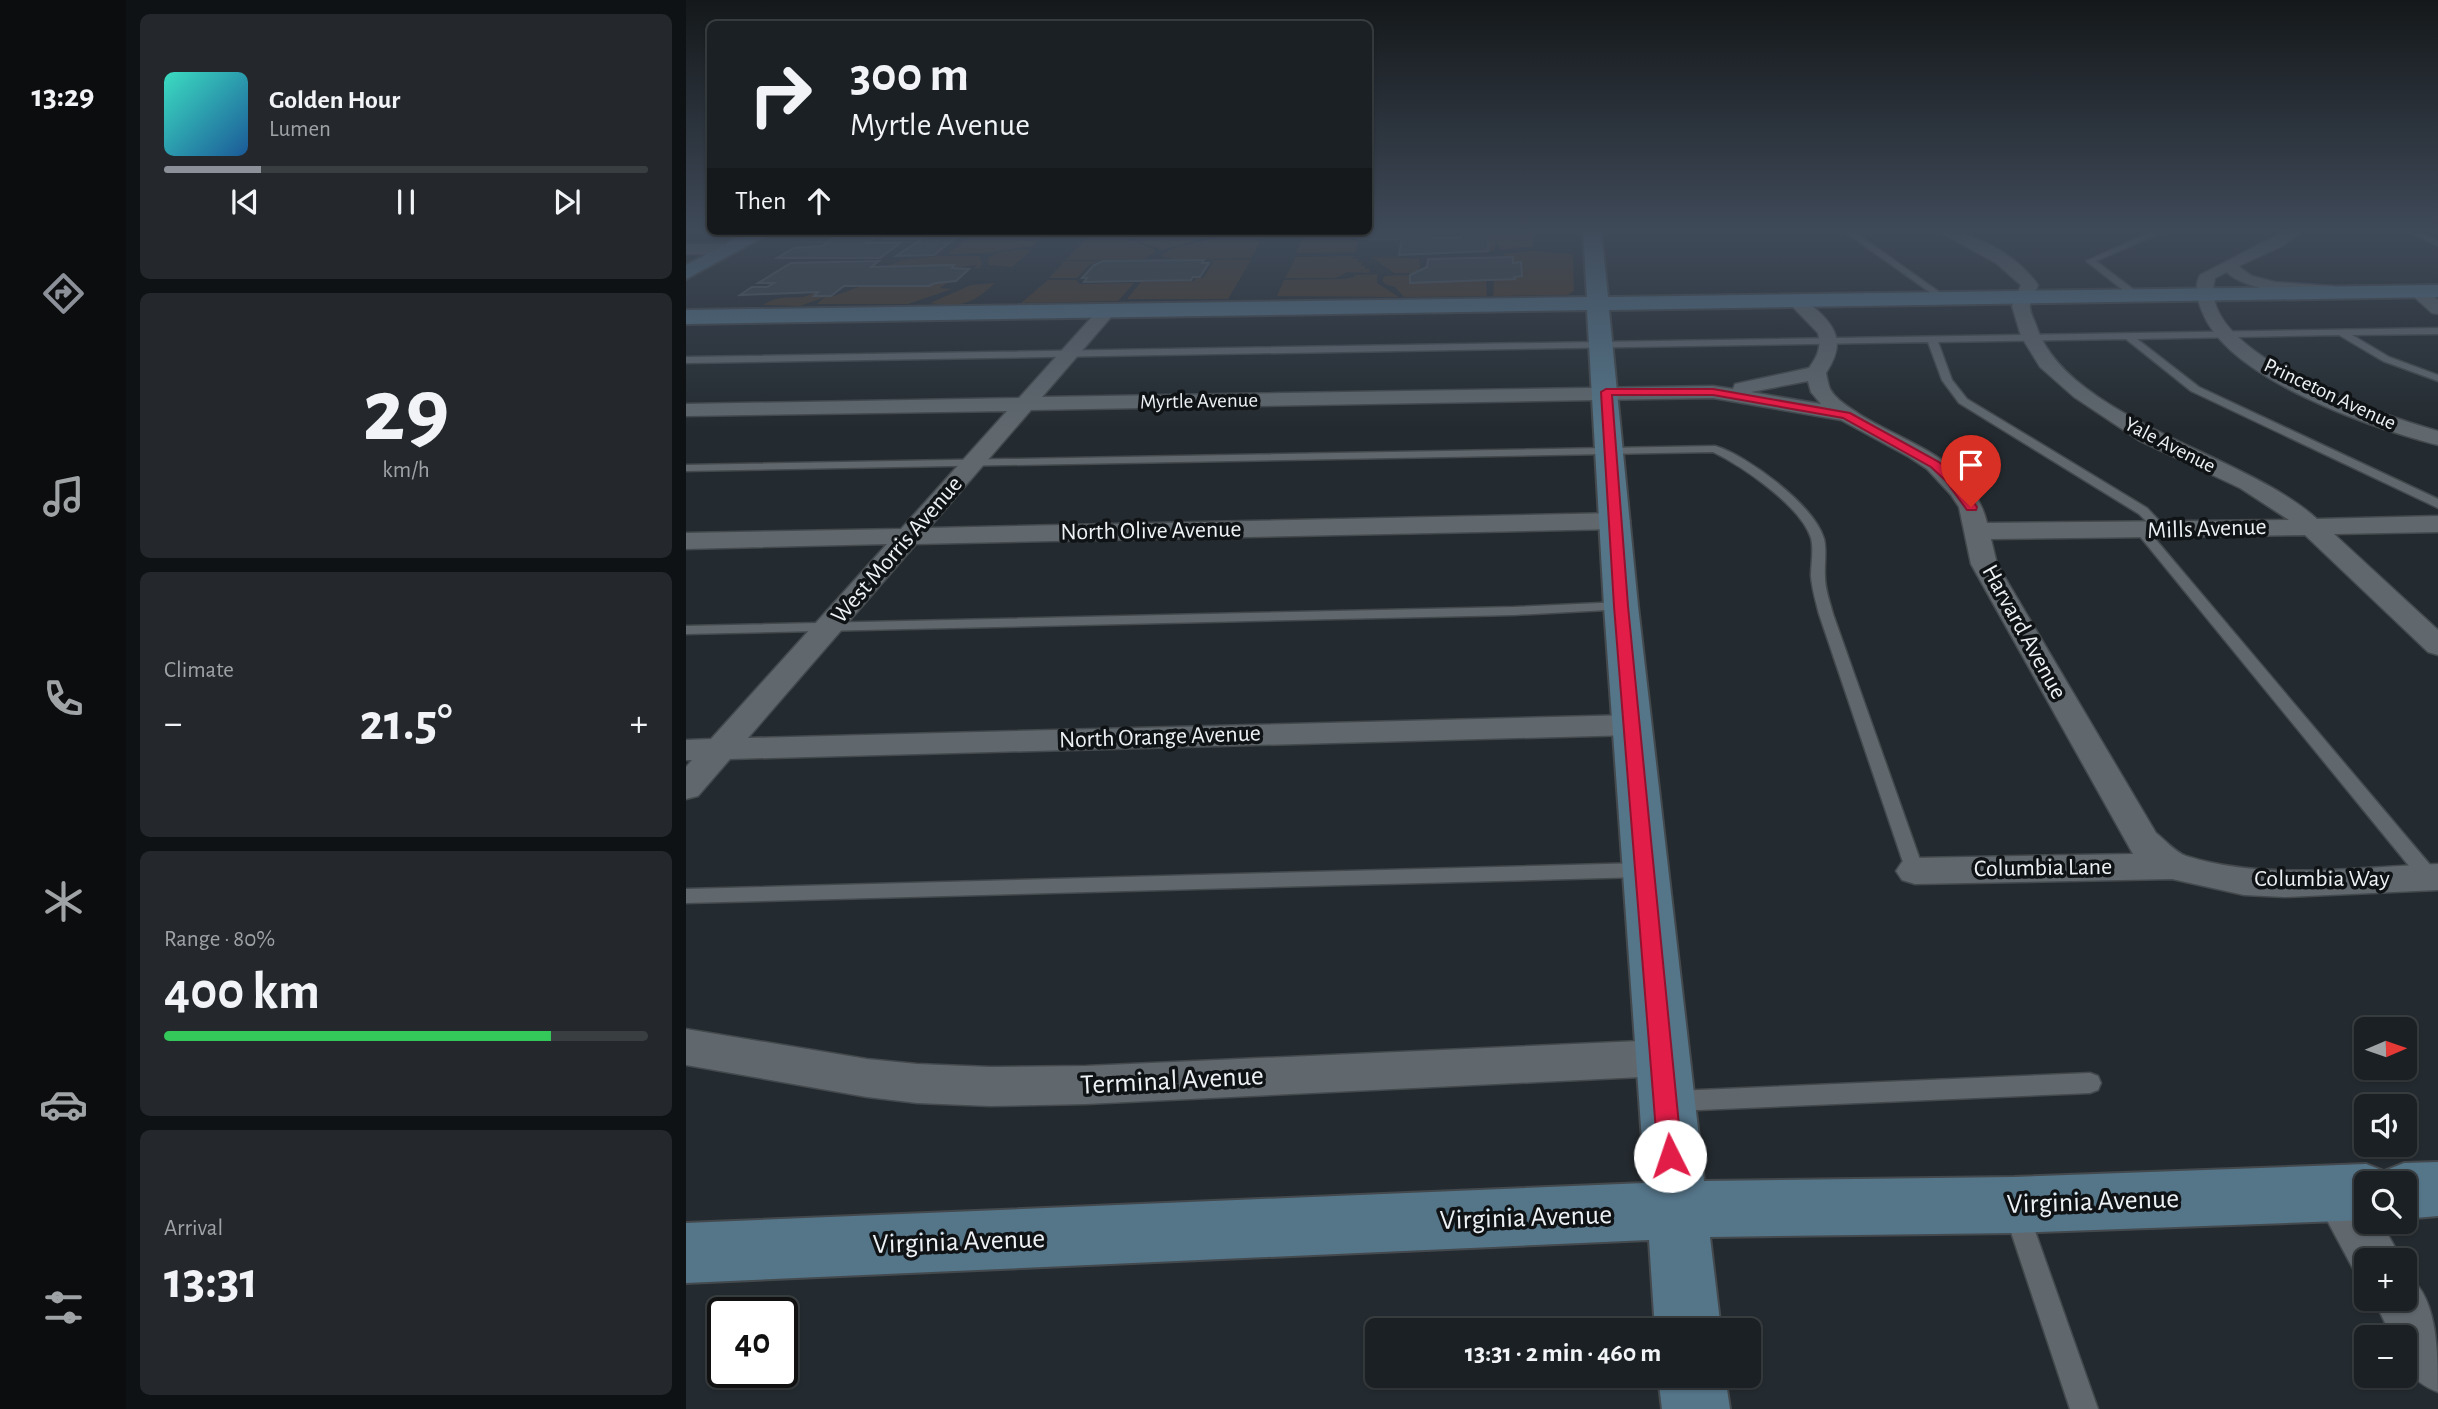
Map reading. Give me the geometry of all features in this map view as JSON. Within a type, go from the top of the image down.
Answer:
[{"type":"street","points":[[1598,297],[1644,870],[1687,1318]]},
{"type":"street","name":"Yale Avenue","points":[[2025,297],[2021,306],[2030,336],[2047,363],[2103,408],[2148,436],[2248,483],[2292,510],[2438,646]]},
{"type":"street","points":[[686,317],[1106,312],[1599,314],[1734,302],[2039,297]]},
{"type":"street","name":"Princeton Avenue","points":[[2206,297],[2224,335],[2254,359],[2294,382],[2355,410],[2438,438]]},
{"type":"street","points":[[1796,301],[1820,323],[1830,340],[1828,357],[1816,373]]},
{"type":"street","points":[[686,311],[768,316]]},
{"type":"street","name":"West Morris Avenue","points":[[686,788],[1106,312]]},
{"type":"street","name":"Myrtle Avenue","points":[[686,410],[1713,392],[1816,373]]},
{"type":"street","name":"Harvard Avenue","points":[[1816,373],[1821,392],[1846,415],[1935,464],[1950,477],[1971,507],[1984,564],[2143,842],[2189,870]]},
{"type":"street","name":"Myrtle Avenue","points":[[1713,392],[1846,415]]},
{"type":"street","name":"North Olive Avenue","points":[[686,541],[1617,521]]},
{"type":"street","name":"Mills Avenue","points":[[1977,531],[2153,531],[2438,524]]},
{"type":"street","name":"North Orange Avenue","points":[[686,750],[1633,725]]},
{"type":"street","name":"Columbia Lane","points":[[1915,871],[2189,870]]},
{"type":"street","name":"Columbia Way","points":[[2189,870],[2244,880],[2285,883],[2434,878]]},
{"type":"street","name":"Terminal Avenue","points":[[686,1047],[895,1082],[1000,1087],[1662,1058]]},
{"type":"street","points":[[2417,1190],[2438,1189]]},
{"type":"street","points":[[2351,1193],[2372,1248]]},
{"type":"street","name":"Virginia Avenue","points":[[686,1253],[1723,1208],[2014,1205],[2351,1193]]},
{"type":"street","points":[[2407,1311],[2438,1365]]},
{"type":"street","points":[[1693,1388],[1696,1409]]},
{"type":"lane","points":[[686,360],[1069,355],[1599,314],[1830,340],[2438,331]]},
{"type":"lane","points":[[2342,332],[2386,359],[2438,378]]},
{"type":"lane","points":[[2128,336],[2194,389],[2438,503]]},
{"type":"lane","points":[[1931,339],[1946,380],[1952,391],[1963,401],[2143,511],[2153,531],[2434,878]]},
{"type":"lane","points":[[686,468],[1715,449],[1732,455],[1787,499],[1817,536],[1818,581],[1826,614],[1915,871]]},
{"type":"lane","points":[[686,630],[1621,606]]},
{"type":"lane","points":[[686,896],[1644,870]]},
{"type":"lane","points":[[1665,1101],[2090,1083]]},
{"type":"lane","points":[[2014,1205],[2084,1409]]},
{"type":"shaded area","points":[[803,297],[929,297],[908,304],[817,304],[825,297],[800,306],[763,305],[777,299]]},
{"type":"shaded area","points":[[944,297],[977,297],[959,304],[930,303]]},
{"type":"shaded area","points":[[1028,297],[1122,297],[1118,301],[1021,303]]},
{"type":"shaded area","points":[[1129,297],[1229,297],[1228,299],[1127,299]]},
{"type":"route","points":[[1670,1156],[1621,606],[1606,392],[1713,392],[1846,415],[1935,464],[1950,477],[1971,507]]}]
